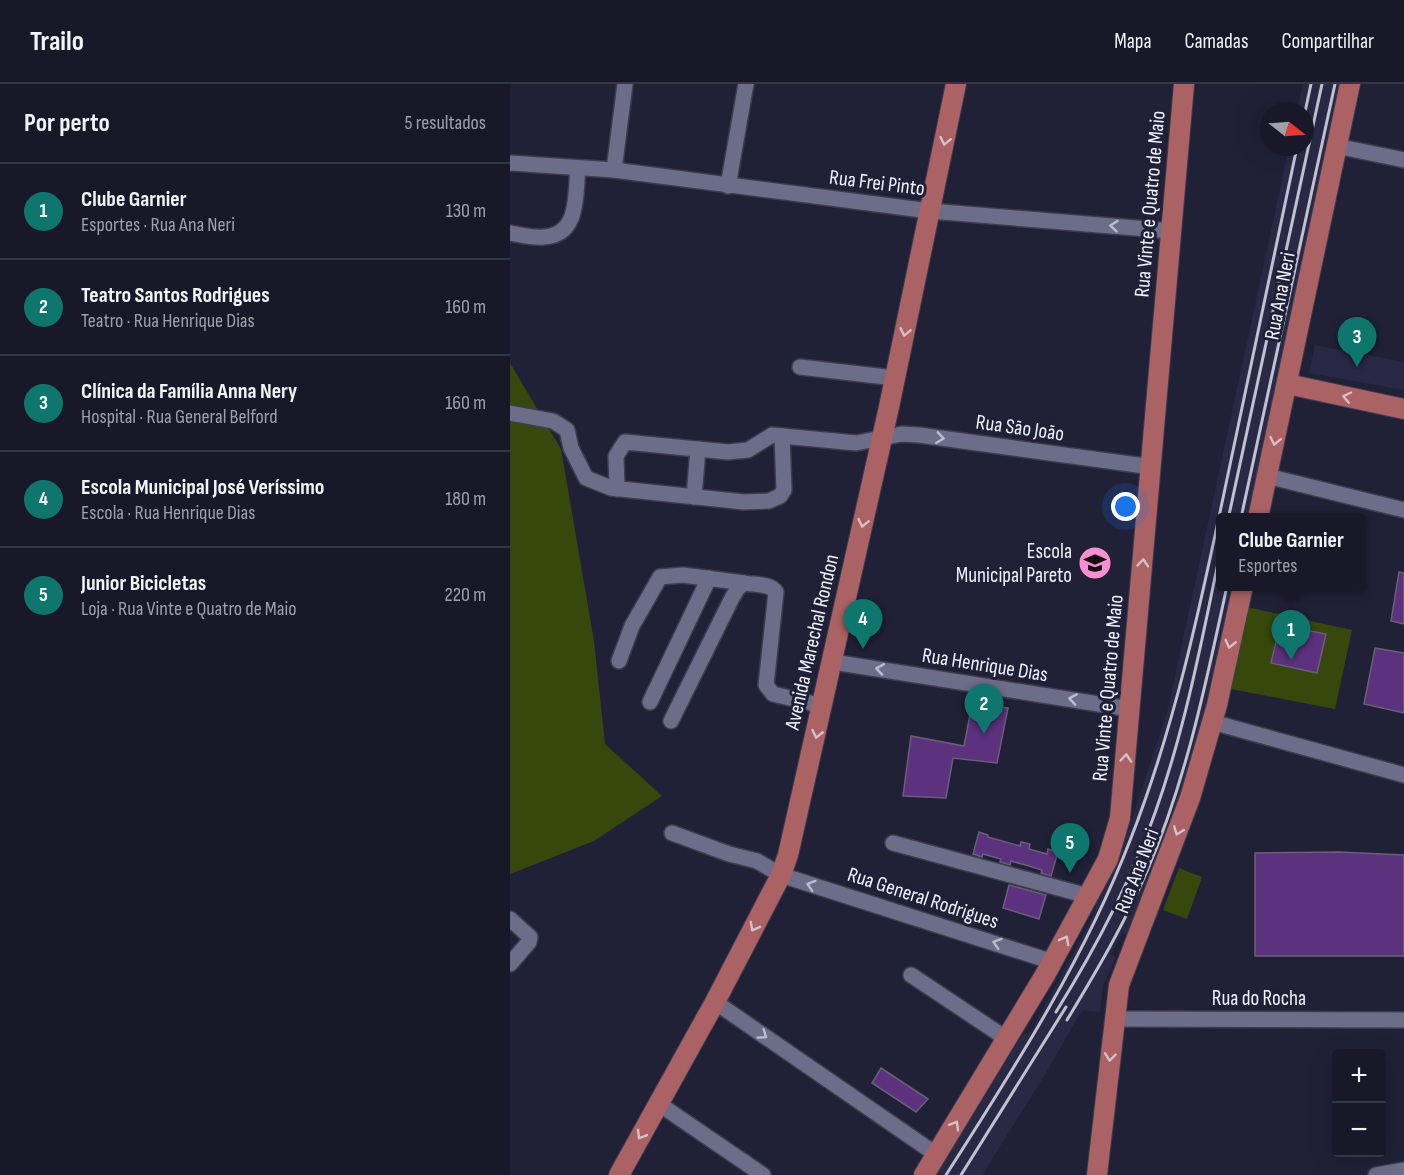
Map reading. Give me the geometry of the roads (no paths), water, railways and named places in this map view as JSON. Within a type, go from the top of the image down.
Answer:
[{"type":"main road","name":"Avenida Marechal Rondon","points":[[619,1175],[715,1002],[781,875],[790,846],[895,378],[956,84]]},
{"type":"main road","name":"Rua Vinte e Quatro de Maio","points":[[924,1175],[1053,962],[1108,859],[1120,818],[1184,84]]},
{"type":"main road","name":"Rua Ana Neri","points":[[1259,513],[1350,84]]},
{"type":"main road","points":[[1287,384],[1404,409]]},
{"type":"main road","name":"Rua Ana Neri","points":[[1097,1175],[1114,1019],[1121,980],[1190,798],[1212,722],[1242,591]]},
{"type":"street","points":[[614,170],[626,84]]},
{"type":"street","points":[[728,186],[746,84]]},
{"type":"street","points":[[1336,146],[1404,160]]},
{"type":"street","name":"Rua Frei Pinto","points":[[510,163],[614,170],[930,211],[1172,231]]},
{"type":"street","points":[[510,233],[544,237],[561,233],[572,219],[578,168]]},
{"type":"street","points":[[800,367],[895,378]]},
{"type":"street","points":[[510,413],[553,421],[567,430],[571,448],[585,478],[618,489],[744,502],[770,501],[780,496],[784,490],[782,436],[772,435],[748,450],[728,452],[625,442],[616,456],[618,489]]},
{"type":"street","name":"Rua São João","points":[[782,436],[856,442],[902,434],[919,435],[1152,467]]},
{"type":"street","points":[[694,497],[698,449]]},
{"type":"street","points":[[1267,476],[1404,510]]},
{"type":"street","points":[[619,661],[632,626],[660,578],[683,575],[768,586],[774,588],[776,592],[766,685],[768,690],[773,694],[823,706]]},
{"type":"street","points":[[650,702],[709,578]]},
{"type":"street","points":[[671,721],[732,598],[744,583]]},
{"type":"street","name":"Rua Henrique Dias","points":[[833,662],[1130,708]]},
{"type":"street","points":[[1212,722],[1404,775]]},
{"type":"street","name":"Rua General Rodrigues","points":[[672,833],[729,854],[757,861],[781,875],[1053,962]]},
{"type":"street","points":[[893,843],[1088,896]]},
{"type":"street","points":[[510,920],[530,938],[510,964]]},
{"type":"street","points":[[911,975],[1007,1039]]},
{"type":"street","points":[[715,1002],[937,1155]]},
{"type":"street","name":"Rua do Rocha","points":[[1114,1019],[1404,1020]]},
{"type":"street","points":[[659,1104],[763,1175]]},
{"type":"street","points":[[1376,1175],[1404,1170]]},
{"type":"railway","points":[[1307,102],[1311,84]]},
{"type":"railway","points":[[1229,513],[1322,84]]},
{"type":"railway","points":[[1242,513],[1335,84]]},
{"type":"railway","points":[[1220,513],[1295,156]]},
{"type":"railway","points":[[946,1175],[1023,1053],[1070,969],[1113,883],[1146,796],[1173,712],[1216,532]]},
{"type":"railway","points":[[1056,1012],[1111,915],[1155,813],[1184,717],[1216,572]]},
{"type":"railway","points":[[1067,1020],[1120,928],[1161,837],[1194,731],[1226,591]]},
{"type":"railway","points":[[961,1175],[1066,1007]]},
{"type":"place","name":"Clínica da Família Anna Nery","points":[[1357,367]]},
{"type":"place","name":"Escola Municipal Pareto","points":[[1095,563]]},
{"type":"place","name":"Escola Municipal José Veríssimo","points":[[863,649]]},
{"type":"place","name":"Clube Garnier","points":[[1291,660]]},
{"type":"place","name":"Teatro Santos Rodrigues","points":[[984,734]]},
{"type":"place","name":"Junior Bicicletas","points":[[1070,873]]}]
